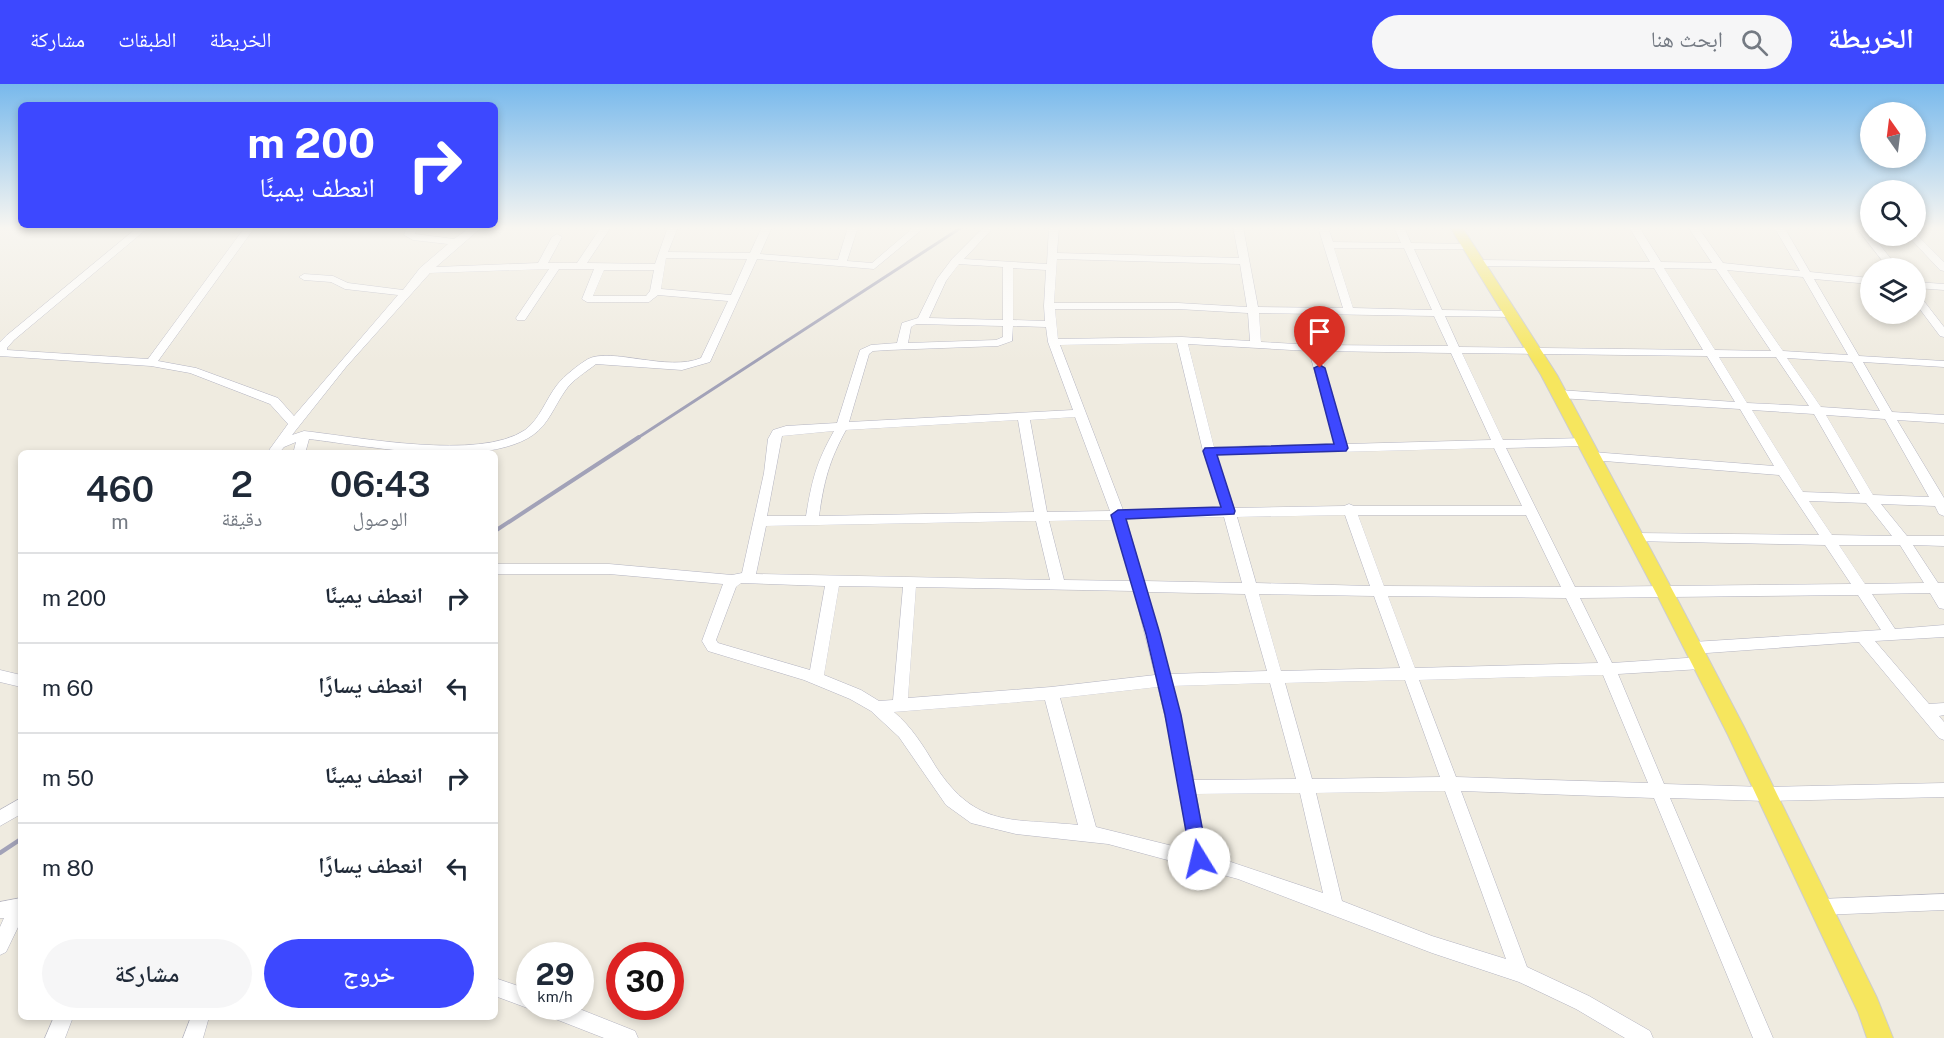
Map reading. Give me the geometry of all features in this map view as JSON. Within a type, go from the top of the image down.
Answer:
[{"type":"main road","points":[[1485,272],[1559,394],[1697,655],[1821,907],[1880,1038]]},
{"type":"street","points":[[90,272],[10,338],[1,348],[1,356],[151,363],[192,370],[216,376],[274,401],[294,423]]},
{"type":"street","points":[[151,363],[218,272]]},
{"type":"street","points":[[276,448],[294,423],[423,272]]},
{"type":"street","points":[[521,318],[552,272]]},
{"type":"street","points":[[598,272],[587,299],[642,301],[650,299],[655,292],[658,272]]},
{"type":"street","points":[[276,448],[304,435],[442,450],[500,445],[527,434],[536,427],[562,386],[589,362],[609,360],[676,366],[701,363],[706,360],[747,272]]},
{"type":"street","points":[[922,321],[941,281],[948,272]]},
{"type":"street","points":[[812,520],[818,482],[825,457],[842,427],[864,352],[871,348],[1003,342],[1008,339],[1008,272]]},
{"type":"street","points":[[1051,272],[1048,306],[1053,342],[1118,515],[1165,680],[1188,787],[1199,859]]},
{"type":"street","points":[[1246,272],[1256,345]]},
{"type":"street","points":[[1337,272],[1349,311]]},
{"type":"street","points":[[1421,272],[1498,443],[1608,669],[1763,1038]]},
{"type":"street","points":[[1660,272],[1783,471],[1891,634]]},
{"type":"street","points":[[1722,272],[1817,410],[1869,498],[1904,540],[1939,588],[1944,604]]},
{"type":"street","points":[[1766,272],[1860,280]]},
{"type":"street","points":[[1803,272],[1942,505]]},
{"type":"street","points":[[304,277],[333,279],[345,286],[405,294]]},
{"type":"street","points":[[1926,286],[1944,287]]},
{"type":"street","points":[[655,292],[735,298]]},
{"type":"street","points":[[1048,306],[1178,306],[1253,310],[1512,314]]},
{"type":"street","points":[[1926,311],[1944,334]]},
{"type":"street","points":[[902,346],[906,325],[914,321],[1051,324]]},
{"type":"street","points":[[1053,342],[1182,340],[1314,348],[1779,354],[1856,361],[1944,364]]},
{"type":"street","points":[[1182,340],[1209,451],[1229,511],[1306,785],[1334,905]]},
{"type":"street","points":[[1314,348],[1342,448]]},
{"type":"street","points":[[1559,394],[1944,419]]},
{"type":"street","points":[[748,579],[777,433],[786,430],[1080,413]]},
{"type":"street","points":[[1023,416],[1041,516],[1058,584]]},
{"type":"street","points":[[300,450],[304,435]]},
{"type":"street","points":[[1209,451],[1498,443],[1588,449],[1783,471]]},
{"type":"street","points":[[1800,496],[1869,498],[1942,505]]},
{"type":"street","points":[[761,521],[1349,509],[1530,510]]},
{"type":"street","points":[[1349,509],[1520,973]]},
{"type":"street","points":[[1635,538],[1944,541]]},
{"type":"street","points":[[498,569],[609,569],[732,580],[739,577],[833,581],[1379,591],[1665,593],[1939,588]]},
{"type":"street","points":[[732,580],[709,641],[713,647],[853,692],[878,707],[896,722],[924,764],[961,810],[980,819],[1089,833],[1199,859],[1334,905],[1422,941],[1520,973],[1577,998],[1643,1038]]},
{"type":"street","points":[[816,680],[833,581]]},
{"type":"street","points":[[900,705],[910,582]]},
{"type":"street","points":[[878,707],[1051,693],[1165,680],[1408,672],[1608,669],[1697,655],[1862,636],[1944,631]]},
{"type":"street","points":[[1862,636],[1944,733]]},
{"type":"street","points":[[0,676],[18,680]]},
{"type":"street","points":[[1051,693],[1089,833]]},
{"type":"street","points":[[1925,711],[1944,709]]},
{"type":"street","points":[[1188,787],[1450,784],[1766,794],[1944,790]]},
{"type":"street","points":[[0,819],[18,807]]},
{"type":"street","points":[[1821,907],[1944,902]]},
{"type":"street","points":[[0,910],[18,906]]},
{"type":"street","points":[[0,946],[18,910]]},
{"type":"street","points":[[498,988],[516,995]]},
{"type":"street","points":[[55,1038],[63,1020]]},
{"type":"street","points":[[193,1038],[199,1020]]},
{"type":"street","points":[[582,1020],[628,1038]]},
{"type":"railway","points":[[636,439],[894,272]]},
{"type":"railway","points":[[498,529],[639,437]]},
{"type":"railway","points":[[0,853],[18,841]]},
{"type":"route","points":[[1199,859],[1173,715],[1153,634],[1118,515],[1229,511],[1209,451],[1342,448],[1320,368]]}]
